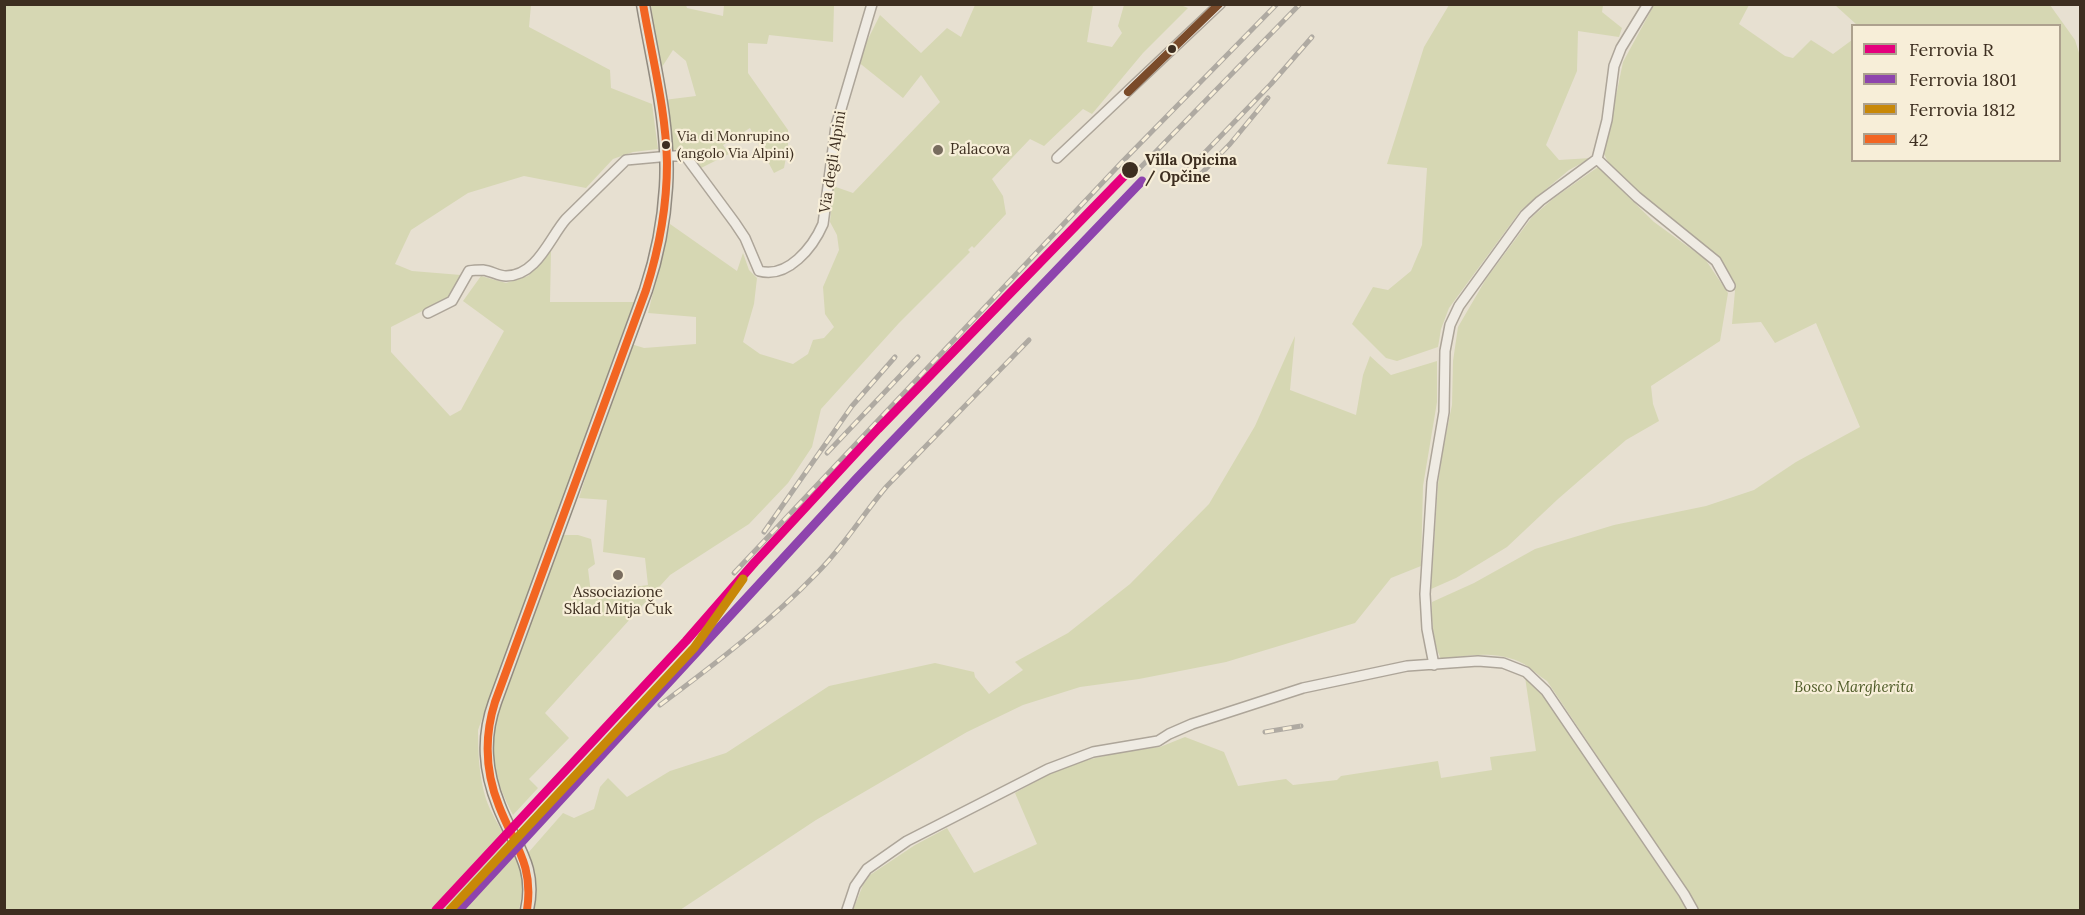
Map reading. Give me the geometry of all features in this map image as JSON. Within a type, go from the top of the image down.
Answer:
[{"type":"main road","points":[[527,910],[530,882],[526,864],[499,807],[491,783],[486,756],[488,726],[654,265],[662,228],[666,156],[643,4]]},
{"type":"street","name":"Via degli Alpini","points":[[666,156],[684,156],[699,172],[745,238],[759,271],[779,271],[798,258],[817,238],[823,224],[837,126],[872,4]]},
{"type":"street","points":[[1057,159],[1220,4]]},
{"type":"street","points":[[1434,665],[1427,629],[1425,594],[1432,482],[1444,412],[1445,351],[1450,325],[1459,306],[1525,215],[1564,182],[1597,159],[1607,120],[1614,66],[1621,48],[1648,4]]},
{"type":"street","points":[[428,313],[452,301],[469,271],[483,270],[507,276],[530,267],[550,243],[559,227],[621,163],[626,160],[666,156]]},
{"type":"street","points":[[1597,159],[1636,197],[1716,261],[1730,286]]},
{"type":"street","points":[[847,910],[860,878],[867,869],[891,852],[916,836],[1048,769],[1093,752],[1158,741],[1178,729],[1302,688],[1398,668],[1486,661],[1519,668],[1540,684],[1557,705],[1693,910]]},
{"type":"green space","points":[[1178,4],[1188,8],[1143,53],[1092,114],[1083,109],[1044,146],[1030,139],[992,179],[1003,196],[1006,214],[974,248],[972,246],[968,250],[970,252],[899,323],[821,409],[812,447],[788,483],[749,524],[670,575],[545,713],[569,738],[529,779],[538,788],[513,815],[495,769],[494,720],[561,535],[578,535],[591,539],[595,564],[588,569],[591,593],[648,585],[645,558],[603,552],[607,500],[579,498],[612,393],[631,344],[644,348],[696,344],[696,317],[648,313],[670,224],[737,271],[743,253],[749,270],[757,278],[754,304],[743,342],[760,354],[793,364],[808,354],[813,340],[824,338],[834,327],[825,314],[823,287],[839,250],[837,235],[830,222],[833,186],[853,193],[940,102],[921,75],[903,98],[857,61],[880,15],[921,53],[947,28],[961,37],[975,5],[1093,5],[1087,42],[1112,47],[1122,33],[1118,26],[1124,5]]},
{"type":"green space","points":[[4,5],[531,5],[529,27],[610,70],[611,88],[652,104],[658,149],[633,152],[613,159],[586,188],[524,176],[468,193],[411,230],[395,264],[412,271],[461,275],[448,298],[391,327],[391,352],[450,416],[461,410],[504,331],[463,301],[481,276],[506,283],[528,276],[551,251],[550,302],[634,302],[478,730],[479,765],[486,799],[520,869],[522,886],[519,910],[5,910]]},
{"type":"green space","points":[[651,5],[686,5],[687,8],[723,16],[724,5],[834,5],[833,42],[769,35],[767,44],[748,43],[748,73],[788,130],[784,168],[774,173],[750,128],[723,145],[729,154],[701,168],[687,152],[672,150],[664,100],[696,96],[686,61],[673,50],[660,70]]},
{"type":"green space","points":[[1449,5],[1603,5],[1602,12],[1622,28],[1619,37],[1578,31],[1577,71],[1546,145],[1559,160],[1591,158],[1569,170],[1521,210],[1449,308],[1441,329],[1438,347],[1397,361],[1386,358],[1352,324],[1373,287],[1388,290],[1411,271],[1422,245],[1427,168],[1387,164],[1424,47]]},
{"type":"green space","name":"Bosco Margherita","points":[[1654,5],[1749,5],[1739,24],[1785,56],[1793,58],[1811,40],[1833,54],[1851,41],[1851,162],[2061,162],[2061,24],[1856,24],[1835,5],[2050,5],[2075,40],[2080,56],[2080,910],[1698,910],[1697,905],[1547,681],[1524,664],[1504,657],[1483,655],[1441,659],[1434,638],[1432,602],[1474,583],[1535,549],[1614,525],[1706,506],[1754,490],[1796,462],[1860,427],[1816,323],[1775,343],[1761,322],[1732,324],[1735,291],[1733,279],[1715,254],[1661,212],[1608,162],[1604,154],[1623,62]]},
{"type":"green space","points":[[1598,167],[1654,222],[1705,259],[1728,293],[1720,341],[1651,386],[1653,404],[1659,421],[1626,440],[1507,547],[1456,578],[1431,589],[1438,484],[1452,405],[1453,361],[1458,327],[1486,279],[1532,217],[1554,198]]},
{"type":"green space","points":[[1295,336],[1290,390],[1356,415],[1363,375],[1370,356],[1391,375],[1437,361],[1437,402],[1423,486],[1421,566],[1391,578],[1355,623],[1226,662],[1139,679],[1080,687],[1023,705],[967,732],[816,820],[680,910],[533,910],[535,881],[528,853],[563,813],[574,818],[594,809],[600,787],[608,778],[627,797],[670,771],[726,753],[829,686],[935,663],[974,672],[975,677],[989,694],[1023,670],[1015,662],[1068,633],[1130,584],[1209,504],[1255,426]]},
{"type":"green space","points":[[1525,677],[1541,691],[1688,910],[853,910],[863,885],[870,875],[915,845],[947,828],[974,873],[1037,844],[1015,793],[1047,775],[1082,761],[1160,747],[1185,737],[1224,752],[1238,786],[1286,779],[1293,785],[1337,780],[1341,776],[1438,761],[1441,778],[1492,770],[1490,757],[1536,751]]},
{"type":"railway","points":[[734,573],[1122,162],[1277,4]]},
{"type":"railway","points":[[1134,174],[1300,4]]},
{"type":"railway","points":[[1187,171],[1271,84],[1312,37]]},
{"type":"railway","points":[[1196,179],[1230,144],[1268,98]]},
{"type":"railway","points":[[660,705],[742,642],[800,590],[836,552],[887,486],[1029,340]]},
{"type":"railway","points":[[764,532],[852,406],[895,357]]},
{"type":"railway","points":[[827,453],[918,357]]},
{"type":"railway","points":[[1265,732],[1301,726]]},
{"type":"rail line","name":"R","points":[[436,910],[686,641],[755,562],[878,429],[1130,170]]},
{"type":"rail line","name":"1801","points":[[459,910],[857,478],[1142,181]]},
{"type":"rail line","name":"1812","points":[[450,910],[694,648],[743,579]]},
{"type":"transit line","name":"42","points":[[527,910],[528,880],[525,867],[499,806],[491,780],[488,754],[489,728],[495,702],[646,290],[655,259],[664,212],[667,163],[661,103],[643,4]]},
{"type":"transit line","points":[[1128,92],[1219,4]]},
{"type":"place","name":"Via di Monrupino (angolo Via Alpini)","points":[[666,145]]},
{"type":"place","name":"Palacova","points":[[938,150]]},
{"type":"place","name":"Villa Opicina / Opčine","points":[[1130,170]]},
{"type":"place","name":"Associazione Sklad Mitja Čuk","points":[[618,575]]}]
